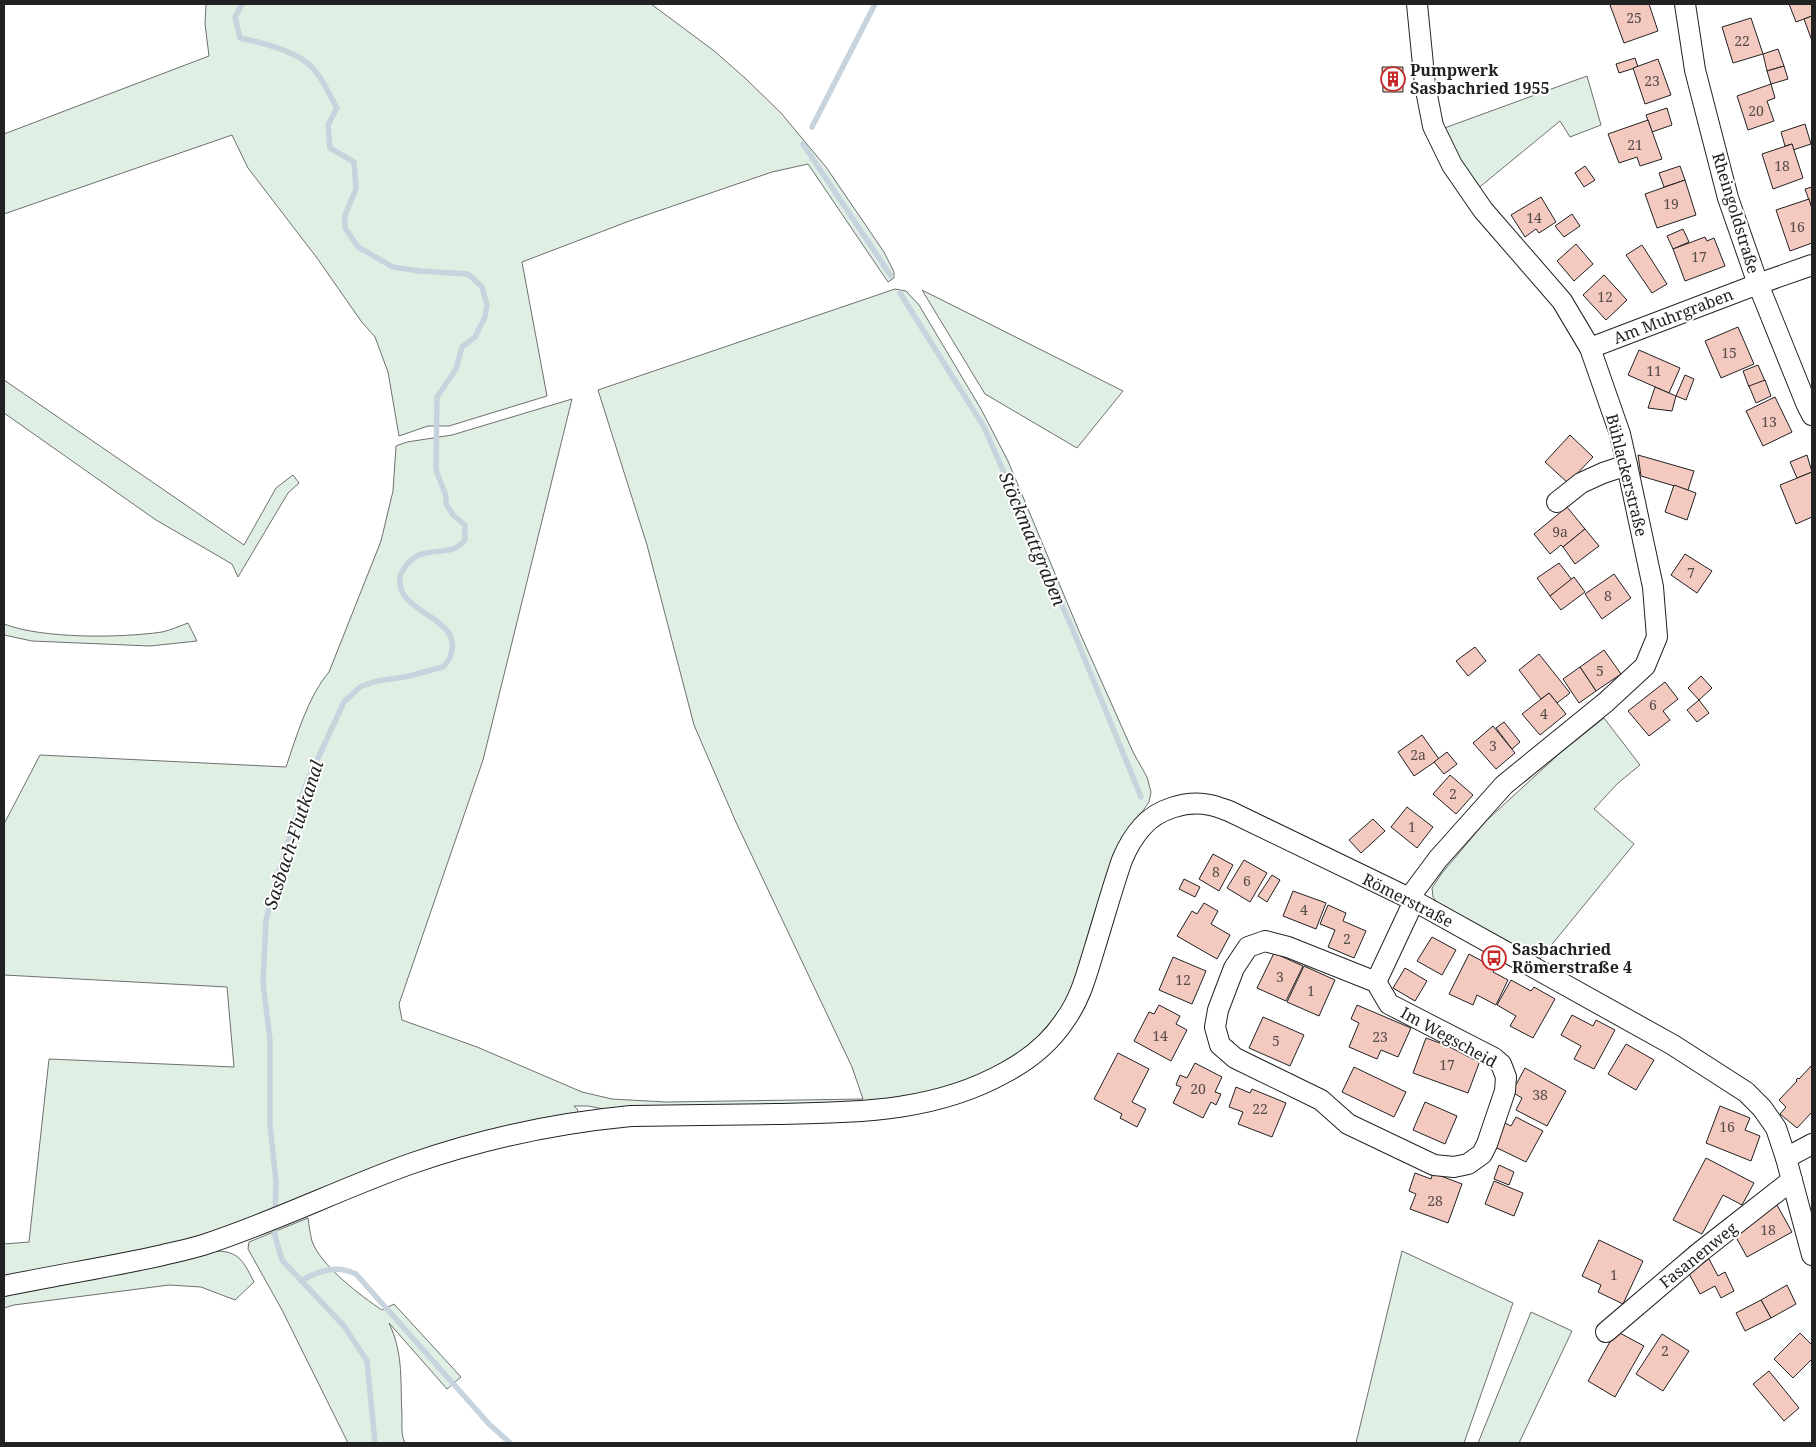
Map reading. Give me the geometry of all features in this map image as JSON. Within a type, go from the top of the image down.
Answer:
[{"type":"street","name":"Bühlackerstraße","points":[[1412,900],[1438,859],[1504,785],[1606,702],[1645,666],[1657,637],[1653,587],[1628,465],[1620,434],[1590,348],[1562,301],[1483,210],[1452,165],[1433,126],[1425,85],[1417,4]]},
{"type":"street","name":"Rheingoldstraße","points":[[1685,4],[1695,70],[1728,198],[1758,284],[1812,415]]},
{"type":"street","name":"Am Muhrgraben","points":[[1590,348],[1812,265]]},
{"type":"street","points":[[1558,502],[1581,483],[1628,465]]},
{"type":"street","name":"Römerstraße","points":[[4,1286],[201,1246],[296,1211],[409,1164],[460,1147],[504,1137],[596,1120],[631,1116],[860,1112],[914,1106],[954,1096],[990,1082],[1019,1065],[1040,1049],[1054,1035],[1076,1002],[1084,986],[1114,885],[1129,845],[1142,826],[1174,807],[1194,804],[1210,805],[1229,811],[1412,900],[1673,1046],[1746,1092],[1762,1108],[1776,1128],[1812,1255]]},
{"type":"street","points":[[1376,982],[1412,900]]},
{"type":"street","name":"Im Wegscheid","points":[[1265,941],[1288,946],[1376,982],[1389,1004],[1494,1058],[1501,1064],[1506,1077],[1505,1091],[1482,1154],[1468,1164],[1454,1167],[1434,1164],[1348,1124],[1321,1100],[1235,1058],[1220,1045],[1215,1027],[1218,1010],[1234,968],[1248,947],[1265,941]]},
{"type":"street","points":[[1786,1158],[1812,1144]]},
{"type":"street","name":"Fasanenweg","points":[[1606,1332],[1700,1252],[1792,1180]]},
{"type":"green space","points":[[206,4],[651,4],[713,50],[781,113],[826,167],[884,252],[894,272],[894,278],[888,282],[808,164],[772,172],[632,220],[522,262],[547,396],[449,426],[428,426],[399,436],[388,372],[375,337],[361,321],[317,258],[248,168],[232,135],[4,214],[4,134],[209,56],[205,24]]},
{"type":"green space","points":[[1587,76],[1601,125],[1570,137],[1560,121],[1476,190],[1439,130]]},
{"type":"green space","points":[[895,289],[906,291],[919,305],[981,409],[1008,461],[1079,631],[1133,752],[1147,777],[1151,792],[1149,802],[1115,851],[1075,982],[1062,1009],[1022,1055],[954,1087],[877,1103],[614,1111],[588,1106],[574,1106],[578,1110],[577,1113],[192,1240],[4,1278],[4,1244],[29,1242],[49,1059],[234,1067],[227,987],[4,975],[4,824],[40,755],[286,767],[303,718],[315,693],[329,672],[381,541],[393,491],[396,446],[407,442],[452,435],[572,399],[483,760],[399,1004],[402,1020],[477,1047],[582,1092],[612,1099],[666,1102],[863,1099],[852,1067],[735,820],[694,725],[647,545],[598,390]]},
{"type":"green space","points":[[922,290],[1123,391],[1077,448],[985,394]]},
{"type":"green space","points":[[4,380],[244,545],[276,488],[293,475],[299,483],[288,493],[238,577],[232,564],[156,520],[4,413]]},
{"type":"green space","points":[[188,623],[197,641],[150,646],[32,641],[4,635],[4,624],[20,629],[60,635],[104,636],[162,632]]},
{"type":"green space","points":[[1604,718],[1640,765],[1617,784],[1594,809],[1634,844],[1540,959],[1437,903],[1433,897],[1432,888],[1442,873],[1486,821],[1559,754]]},
{"type":"green space","points":[[308,1218],[312,1241],[316,1250],[332,1270],[363,1297],[382,1310],[394,1304],[461,1377],[447,1389],[389,1323],[399,1357],[402,1430],[405,1443],[348,1443],[282,1310],[248,1249],[249,1242]]},
{"type":"green space","points":[[216,1251],[231,1253],[240,1259],[254,1282],[235,1300],[201,1287],[169,1285],[14,1305],[4,1308],[4,1296],[132,1271]]},
{"type":"green space","points":[[1402,1251],[1513,1303],[1464,1443],[1356,1443]]},
{"type":"green space","points":[[1531,1312],[1572,1331],[1519,1443],[1478,1443]]},
{"type":"building","points":[[1649,4],[1658,31],[1624,43],[1610,5]]},
{"type":"building","points":[[1789,4],[1812,4],[1812,16],[1796,22]]},
{"type":"building","points":[[1812,16],[1812,41],[1804,19]]},
{"type":"building","points":[[1751,18],[1763,54],[1733,63],[1722,27]]},
{"type":"building","points":[[1778,49],[1784,66],[1767,71],[1763,54]]},
{"type":"building","points":[[1635,58],[1638,67],[1619,73],[1616,64]]},
{"type":"building","points":[[1658,59],[1671,95],[1645,104],[1633,68]]},
{"type":"building","points":[[1784,66],[1788,79],[1771,84],[1767,71]]},
{"type":"building","name":"Pumpwerk Sasbachried 1955","points":[[1382,67],[1403,67],[1403,92],[1383,92]]},
{"type":"building","points":[[1771,84],[1775,98],[1767,101],[1774,121],[1748,130],[1737,96]]},
{"type":"building","points":[[1667,108],[1672,125],[1652,132],[1646,115]]},
{"type":"building","points":[[1648,120],[1662,159],[1640,166],[1637,157],[1619,163],[1608,134]]},
{"type":"building","points":[[1805,124],[1811,144],[1793,150],[1792,144],[1785,146],[1781,132]]},
{"type":"building","points":[[1792,144],[1803,178],[1773,189],[1762,154]]},
{"type":"building","points":[[1585,166],[1595,180],[1584,187],[1575,173]]},
{"type":"building","points":[[1680,166],[1685,180],[1664,187],[1659,173]]},
{"type":"building","points":[[1685,180],[1696,215],[1657,228],[1645,194]]},
{"type":"building","points":[[1812,187],[1812,206],[1811,206],[1805,189]]},
{"type":"building","points":[[1541,197],[1556,222],[1539,233],[1536,229],[1525,237],[1511,215]]},
{"type":"building","points":[[1809,199],[1812,209],[1812,243],[1790,251],[1776,210]]},
{"type":"building","points":[[1572,214],[1580,226],[1564,237],[1555,226]]},
{"type":"building","points":[[1683,229],[1689,242],[1673,249],[1667,236]]},
{"type":"building","points":[[1705,237],[1707,241],[1714,238],[1725,266],[1685,281],[1673,249]]},
{"type":"building","points":[[1576,244],[1593,264],[1574,281],[1557,261]]},
{"type":"building","points":[[1642,245],[1667,284],[1652,293],[1626,255]]},
{"type":"building","points":[[1604,275],[1627,300],[1606,320],[1583,295]]},
{"type":"building","points":[[1738,327],[1754,364],[1721,378],[1705,341]]},
{"type":"building","points":[[1639,350],[1680,368],[1669,393],[1628,375]]},
{"type":"building","points":[[1758,365],[1765,381],[1749,387],[1743,371]]},
{"type":"building","points":[[1685,375],[1694,379],[1686,400],[1676,396]]},
{"type":"building","points":[[1765,380],[1771,396],[1756,403],[1749,386]]},
{"type":"building","points":[[1655,387],[1676,396],[1672,411],[1648,408]]},
{"type":"building","points":[[1775,397],[1792,432],[1763,446],[1746,411]]},
{"type":"building","points":[[1570,435],[1593,457],[1568,483],[1545,462]]},
{"type":"building","points":[[1638,455],[1694,471],[1688,490],[1641,476]]},
{"type":"building","points":[[1807,455],[1812,472],[1797,478],[1790,462]]},
{"type":"building","points":[[1812,472],[1812,517],[1796,524],[1780,485]]},
{"type":"building","points":[[1674,485],[1696,493],[1687,520],[1665,512]]},
{"type":"building","points":[[1567,507],[1585,529],[1563,547],[1561,545],[1550,554],[1534,534]]},
{"type":"building","points":[[1585,529],[1599,546],[1575,564],[1563,547]]},
{"type":"building","points":[[1685,554],[1712,571],[1697,593],[1671,575]]},
{"type":"building","points":[[1559,563],[1572,580],[1550,596],[1537,578]]},
{"type":"building","points":[[1614,574],[1631,598],[1602,619],[1585,594]]},
{"type":"building","points":[[1574,577],[1585,592],[1561,610],[1550,596]]},
{"type":"building","points":[[1475,647],[1486,661],[1468,676],[1456,661]]},
{"type":"building","points":[[1604,650],[1621,674],[1596,691],[1580,667]]},
{"type":"building","points":[[1539,654],[1570,693],[1557,703],[1549,693],[1541,699],[1519,670]]},
{"type":"building","points":[[1580,667],[1596,691],[1579,703],[1563,679]]},
{"type":"building","points":[[1701,676],[1712,688],[1699,700],[1688,688]]},
{"type":"building","points":[[1665,682],[1678,699],[1663,711],[1670,720],[1649,736],[1628,711]]},
{"type":"building","points":[[1549,693],[1566,714],[1540,735],[1522,714]]},
{"type":"building","points":[[1699,700],[1709,713],[1697,722],[1687,710]]},
{"type":"building","points":[[1504,722],[1520,742],[1512,749],[1496,728]]},
{"type":"building","points":[[1493,726],[1515,753],[1496,769],[1473,743]]},
{"type":"building","points":[[1422,735],[1439,759],[1414,776],[1398,752]]},
{"type":"building","points":[[1447,752],[1457,764],[1444,774],[1434,762]]},
{"type":"building","points":[[1450,775],[1473,795],[1456,814],[1433,794]]},
{"type":"building","points":[[1407,807],[1433,827],[1417,848],[1391,827]]},
{"type":"building","points":[[1373,819],[1385,831],[1361,853],[1349,840]]},
{"type":"building","points":[[1213,854],[1233,865],[1219,891],[1199,879]]},
{"type":"building","points":[[1244,860],[1267,873],[1250,902],[1227,888]]},
{"type":"building","points":[[1272,875],[1280,880],[1267,902],[1258,896]]},
{"type":"building","points":[[1184,879],[1200,887],[1195,897],[1179,889]]},
{"type":"building","points":[[1293,891],[1326,903],[1316,929],[1283,916]]},
{"type":"building","points":[[1204,903],[1218,911],[1211,924],[1230,935],[1217,959],[1177,936],[1192,911],[1197,914]]},
{"type":"building","points":[[1328,905],[1346,913],[1343,921],[1366,931],[1354,958],[1328,947],[1335,930],[1320,924]]},
{"type":"building","points":[[1432,937],[1456,950],[1442,975],[1417,961]]},
{"type":"building","points":[[1274,953],[1303,966],[1286,1001],[1257,988]]},
{"type":"building","points":[[1469,954],[1495,968],[1493,972],[1508,980],[1496,1005],[1477,995],[1473,1005],[1449,994]]},
{"type":"building","points":[[1173,957],[1206,971],[1192,1004],[1159,990]]},
{"type":"building","points":[[1304,966],[1335,980],[1319,1016],[1287,1002]]},
{"type":"building","points":[[1405,968],[1427,981],[1415,1001],[1393,988]]},
{"type":"building","points":[[1511,980],[1531,991],[1534,987],[1555,999],[1533,1038],[1510,1026],[1516,1016],[1497,1005]]},
{"type":"building","points":[[1159,1005],[1180,1016],[1176,1024],[1187,1030],[1171,1061],[1134,1041],[1149,1012],[1154,1014]]},
{"type":"building","points":[[1357,1005],[1411,1028],[1398,1057],[1381,1050],[1377,1059],[1349,1047],[1359,1023],[1351,1019]]},
{"type":"building","points":[[1572,1015],[1593,1026],[1596,1020],[1615,1030],[1594,1069],[1574,1059],[1581,1046],[1561,1035]]},
{"type":"building","points":[[1263,1017],[1304,1035],[1290,1066],[1249,1048]]},
{"type":"building","points":[[1426,1038],[1481,1058],[1468,1093],[1413,1073]]},
{"type":"building","points":[[1626,1044],[1654,1060],[1636,1090],[1608,1074]]},
{"type":"building","points":[[1118,1053],[1149,1069],[1132,1102],[1146,1109],[1137,1127],[1120,1118],[1122,1114],[1094,1099]]},
{"type":"building","points":[[1195,1063],[1222,1077],[1215,1092],[1221,1094],[1216,1105],[1211,1102],[1203,1118],[1173,1103],[1181,1087],[1176,1085],[1180,1075],[1187,1078]]},
{"type":"building","points":[[1812,1065],[1812,1112],[1797,1128],[1780,1114],[1786,1107],[1779,1100]]},
{"type":"building","points":[[1354,1067],[1406,1092],[1394,1117],[1342,1092]]},
{"type":"building","points":[[1525,1068],[1566,1091],[1547,1126],[1516,1110],[1522,1098],[1512,1092]]},
{"type":"building","points":[[1236,1087],[1250,1093],[1252,1089],[1286,1103],[1272,1137],[1238,1124],[1243,1112],[1229,1107]]},
{"type":"building","points":[[1425,1102],[1457,1116],[1445,1144],[1413,1130]]},
{"type":"building","points":[[1720,1106],[1750,1118],[1745,1130],[1760,1136],[1751,1161],[1706,1143]]},
{"type":"building","points":[[1516,1117],[1543,1131],[1526,1162],[1493,1146],[1505,1123],[1511,1126]]},
{"type":"building","points":[[1706,1158],[1754,1183],[1742,1205],[1723,1195],[1702,1234],[1673,1220]]},
{"type":"building","points":[[1499,1165],[1514,1172],[1509,1185],[1494,1179]]},
{"type":"building","points":[[1415,1173],[1431,1179],[1433,1173],[1462,1184],[1448,1223],[1410,1209],[1416,1194],[1409,1191]]},
{"type":"building","points":[[1494,1181],[1523,1193],[1514,1216],[1485,1204]]},
{"type":"building","points":[[1777,1205],[1792,1232],[1747,1257],[1732,1230]]},
{"type":"building","points":[[1599,1240],[1643,1261],[1623,1304],[1598,1292],[1601,1285],[1582,1276]]},
{"type":"building","points":[[1709,1259],[1718,1276],[1725,1272],[1734,1291],[1721,1298],[1715,1286],[1700,1294],[1687,1270]]},
{"type":"building","points":[[1787,1285],[1796,1304],[1771,1318],[1761,1300]]},
{"type":"building","points":[[1761,1300],[1771,1318],[1745,1331],[1736,1313]]},
{"type":"building","points":[[1616,1331],[1644,1346],[1615,1397],[1588,1381]]},
{"type":"building","points":[[1800,1333],[1812,1345],[1812,1359],[1793,1378],[1774,1359]]},
{"type":"building","points":[[1662,1334],[1689,1351],[1663,1391],[1636,1374]]},
{"type":"building","points":[[1769,1371],[1799,1408],[1784,1421],[1753,1384]]},
{"type":"waterway","name":"Sasbach-Flutkanal","points":[[242,4],[235,17],[240,38],[283,50],[306,62],[319,77],[337,108],[328,125],[330,148],[354,162],[356,189],[345,215],[345,228],[358,247],[393,267],[468,274],[482,287],[487,305],[485,317],[475,337],[462,347],[456,369],[437,397],[436,470],[446,496],[446,504],[453,515],[465,525],[465,540],[455,548],[421,554],[410,561],[400,576],[401,589],[408,599],[447,631],[452,641],[450,656],[443,667],[405,677],[376,681],[360,687],[344,702],[306,784],[266,920],[263,983],[270,1040],[270,1125],[276,1181],[275,1214]]},
{"type":"waterway","name":"Stöckmattgraben","points":[[812,127],[875,4]]},
{"type":"waterway","name":"Stöckmattgraben","points":[[803,144],[891,276]]},
{"type":"waterway","name":"Stöckmattgraben","points":[[900,293],[984,427],[1072,628],[1141,797]]},
{"type":"waterway","name":"Sasbach-Flutkanal","points":[[275,1223],[275,1236],[282,1260],[344,1326],[367,1361],[375,1443]]},
{"type":"waterway","points":[[301,1281],[315,1274],[335,1269],[356,1274],[489,1424],[510,1443]]},
{"type":"place","name":"Pumpwerk Sasbachried 1955","points":[[1393,79]]},
{"type":"place","name":"Sasbachried Römerstraße 4","points":[[1494,958]]}]
